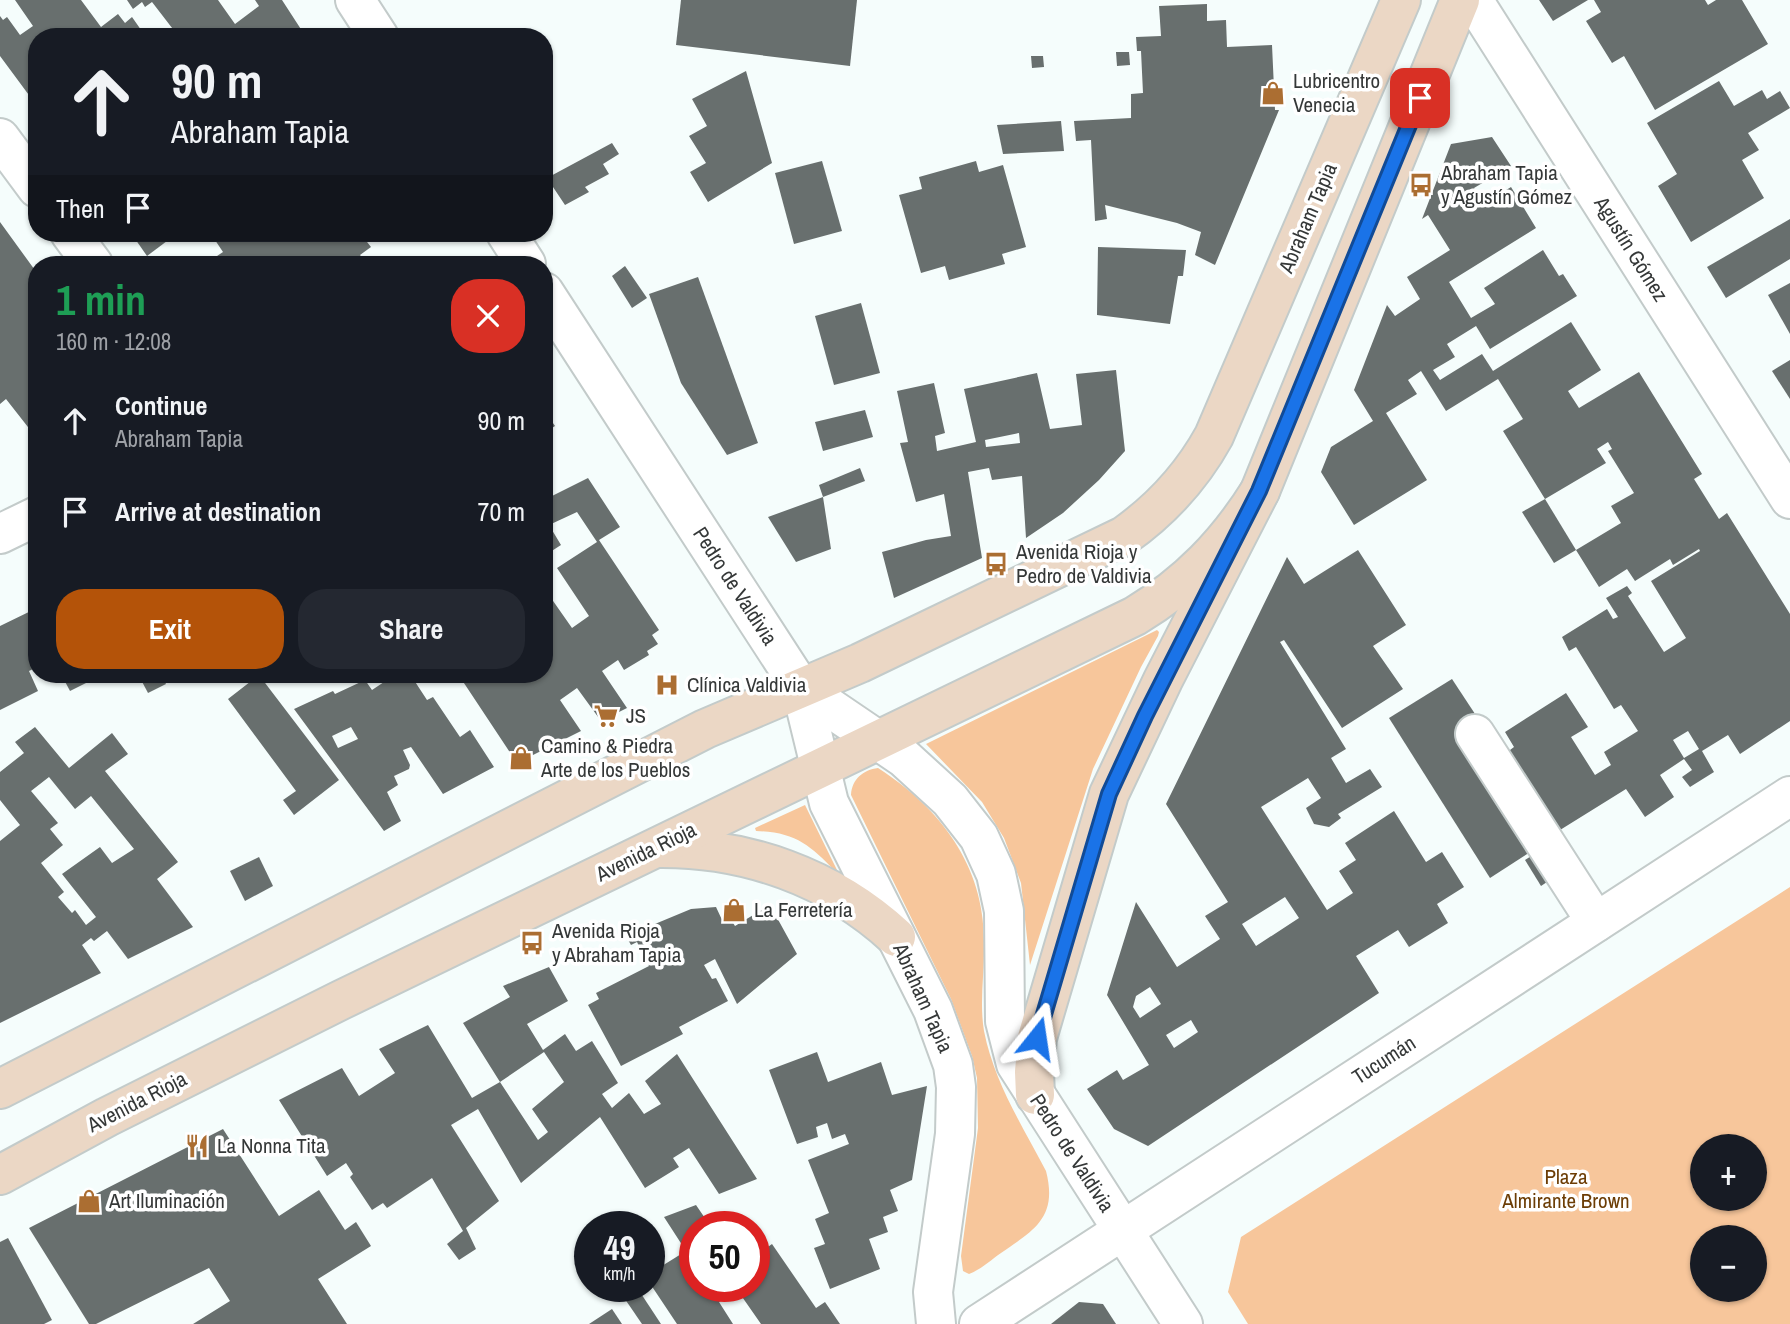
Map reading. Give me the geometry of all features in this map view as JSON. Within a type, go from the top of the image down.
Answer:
[{"type":"main road","name":"Abraham Tapia","points":[[802,688],[860,663],[1124,536],[1161,507],[1178,489],[1214,436],[1401,0]]},
{"type":"main road","points":[[1035,1095],[1037,1038],[1109,794],[1152,701],[1259,491],[1460,0]]},
{"type":"main road","name":"Avenida Rioja","points":[[0,1174],[132,1104],[1135,617],[1196,572],[1232,533],[1259,491]]},
{"type":"main road","points":[[0,1089],[705,729],[802,688]]},
{"type":"main road","points":[[653,849],[710,850],[779,867],[834,891],[896,937]]},
{"type":"street","points":[[355,0],[373,28]]},
{"type":"street","name":"Agustín Gómez","points":[[1473,0],[1790,499]]},
{"type":"street","points":[[0,138],[28,176]]},
{"type":"street","name":"Pedro de Valdivia","points":[[553,306],[802,688],[904,758],[950,800],[971,826],[996,874],[1004,911],[1005,1021],[1020,1072],[1183,1324]]},
{"type":"street","points":[[0,534],[28,520]]},
{"type":"street","name":"Abraham Tapia","points":[[802,688],[829,803],[939,1024],[953,1065],[956,1087],[955,1134],[933,1292],[936,1324]]},
{"type":"street","points":[[1475,734],[1597,922]]},
{"type":"street","name":"Tucumán","points":[[979,1324],[1790,796]]},
{"type":"green space","points":[[1157,630],[1158,636],[1093,769],[1030,965],[1021,883],[1004,838],[982,802],[926,744]]},
{"type":"green space","points":[[878,768],[921,801],[939,820],[967,863],[982,913],[984,1031],[995,1068],[1046,1171],[1049,1187],[1046,1212],[1033,1229],[969,1274],[963,1271],[961,1256],[978,1128],[977,1078],[972,1056],[951,999],[851,795],[859,776]]},
{"type":"green space","points":[[805,805],[837,870],[835,871],[818,854],[792,837],[756,831],[755,828]]},
{"type":"green space","name":"Plaza Almirante Brown","points":[[1790,887],[1790,1324],[1248,1324],[1228,1292],[1241,1237]]},
{"type":"building","points":[[15,0],[81,0],[101,27],[118,14],[125,23],[132,17],[140,28],[30,28],[33,26]]},
{"type":"building","points":[[127,0],[218,0],[235,24],[259,6],[255,0],[282,0],[300,28],[172,28],[152,2],[145,7],[142,2],[133,9]]},
{"type":"building","points":[[681,0],[857,0],[850,66],[676,45]]},
{"type":"building","points":[[1539,0],[1588,0],[1553,21]]},
{"type":"building","points":[[1594,0],[1705,0],[1708,5],[1716,0],[1742,0],[1768,44],[1655,110],[1624,56],[1612,63],[1586,21],[1601,12]]},
{"type":"building","points":[[1207,4],[1207,21],[1226,20],[1227,47],[1272,45],[1275,110],[1279,110],[1215,265],[1195,255],[1201,232],[1177,223],[1105,205],[1107,219],[1095,221],[1091,140],[1076,141],[1074,121],[1131,118],[1131,94],[1143,93],[1141,51],[1137,51],[1136,37],[1161,36],[1159,6]]},
{"type":"building","points":[[0,16],[3,20],[7,17],[20,35],[28,29],[28,94],[0,56]]},
{"type":"building","points":[[1116,52],[1129,52],[1130,65],[1117,66]]},
{"type":"building","points":[[1031,56],[1043,56],[1044,67],[1032,68]]},
{"type":"building","points":[[746,71],[772,163],[708,202],[690,172],[706,163],[689,136],[707,126],[692,99]]},
{"type":"building","points":[[1719,81],[1734,106],[1762,90],[1767,99],[1780,91],[1790,108],[1748,133],[1759,150],[1742,160],[1764,198],[1691,242],[1658,186],[1677,174],[1647,123]]},
{"type":"building","points":[[1061,121],[1064,151],[1003,154],[997,125]]},
{"type":"building","points":[[1492,137],[1511,166],[1474,188],[1484,204],[1511,187],[1536,228],[1449,282],[1471,318],[1495,304],[1484,288],[1543,250],[1559,276],[1563,274],[1577,296],[1490,349],[1476,326],[1447,344],[1455,357],[1433,370],[1440,380],[1482,354],[1493,371],[1571,322],[1601,370],[1568,391],[1579,408],[1639,372],[1702,474],[1694,479],[1719,519],[1727,513],[1790,614],[1790,721],[1740,754],[1728,735],[1702,751],[1714,772],[1690,787],[1682,777],[1692,770],[1684,759],[1660,775],[1674,797],[1645,817],[1626,789],[1552,835],[1502,756],[1514,747],[1505,732],[1566,693],[1588,727],[1571,737],[1595,775],[1611,765],[1604,752],[1638,731],[1621,705],[1614,709],[1576,647],[1569,651],[1562,637],[1607,609],[1613,619],[1618,617],[1606,598],[1627,586],[1632,593],[1628,596],[1664,652],[1686,638],[1651,581],[1700,551],[1699,549],[1673,565],[1670,559],[1635,581],[1627,569],[1599,587],[1576,550],[1621,523],[1611,506],[1634,493],[1608,451],[1612,449],[1608,442],[1597,449],[1606,463],[1545,499],[1503,431],[1523,419],[1498,379],[1446,411],[1421,371],[1408,380],[1417,394],[1386,413],[1427,480],[1354,525],[1321,472],[1331,447],[1373,421],[1354,390],[1387,305],[1395,316],[1420,299],[1407,277],[1450,250],[1428,215],[1422,219],[1451,144]],"holes":[[[1688,731],[1699,749],[1684,758],[1673,740]]]},
{"type":"building","points":[[612,143],[619,154],[603,164],[609,174],[585,187],[589,192],[565,205],[553,187],[553,175]]},
{"type":"building","points":[[822,161],[842,231],[794,244],[775,173]]},
{"type":"building","points":[[976,161],[979,172],[1003,165],[1026,247],[1002,254],[1005,264],[949,280],[945,266],[921,273],[899,195],[922,189],[919,177]]},
{"type":"building","points":[[1790,219],[1790,259],[1726,298],[1707,267]]},
{"type":"building","points":[[0,222],[28,261],[28,427],[6,399],[0,404]]},
{"type":"building","points":[[137,242],[166,242],[147,256]]},
{"type":"building","points":[[216,242],[367,242],[371,247],[361,256],[217,256],[223,252]]},
{"type":"building","points":[[1098,247],[1186,250],[1183,276],[1178,276],[1170,324],[1097,315]]},
{"type":"building","points":[[625,266],[647,298],[632,308],[612,276]]},
{"type":"building","points":[[698,277],[758,443],[727,455],[681,383],[649,294]]},
{"type":"building","points":[[1790,283],[1790,334],[1768,295]]},
{"type":"building","points":[[861,303],[880,373],[834,385],[815,316]]},
{"type":"building","points":[[1790,360],[1790,399],[1772,371]]},
{"type":"building","points":[[1116,370],[1125,451],[1099,480],[1063,513],[1026,538],[1022,476],[992,480],[989,468],[968,472],[982,558],[894,598],[882,552],[951,536],[944,494],[916,502],[900,443],[908,442],[897,391],[934,383],[945,433],[935,436],[937,451],[976,442],[964,389],[1037,373],[1050,429],[1082,425],[1076,374]],"holes":[[[1019,433],[1020,443],[986,447],[985,440]]]},
{"type":"building","points":[[865,410],[873,437],[823,451],[815,422]]},
{"type":"building","points":[[860,468],[865,481],[823,497],[819,485]]},
{"type":"building","points":[[588,478],[620,527],[599,540],[659,630],[652,635],[658,644],[647,651],[649,655],[624,670],[618,660],[602,671],[627,708],[601,721],[577,688],[560,700],[581,731],[517,763],[464,683],[553,683],[553,601],[572,628],[589,616],[557,568],[597,542],[577,512],[553,523],[553,496]]},
{"type":"building","points":[[823,497],[831,549],[796,562],[768,517]]},
{"type":"building","points":[[1545,499],[1576,550],[1554,563],[1522,512]]},
{"type":"building","points":[[553,532],[561,545],[553,550]]},
{"type":"building","points":[[1358,550],[1406,625],[1373,646],[1403,689],[1342,728],[1284,640],[1280,642],[1346,749],[1331,758],[1346,783],[1370,769],[1382,787],[1338,814],[1341,818],[1329,827],[1314,824],[1306,808],[1321,798],[1308,778],[1261,807],[1327,910],[1353,893],[1339,871],[1356,860],[1345,843],[1394,811],[1426,862],[1442,852],[1464,887],[1437,904],[1448,923],[1409,947],[1398,930],[1356,956],[1379,993],[1148,1146],[1114,1129],[1087,1089],[1117,1070],[1123,1080],[1149,1065],[1107,995],[1136,902],[1177,967],[1220,939],[1205,916],[1228,902],[1166,804],[1287,557],[1304,584]],"holes":[[[1285,897],[1299,918],[1256,946],[1242,924]],[[1150,987],[1161,1004],[1140,1018],[1133,1007],[1136,996]],[[1191,1020],[1198,1032],[1174,1048],[1166,1035]]]},
{"type":"building","points":[[28,612],[28,683],[34,683],[38,691],[0,710],[0,626]]},
{"type":"building","points":[[1452,679],[1479,720],[1538,847],[1490,878],[1389,718]]},
{"type":"building","points":[[66,683],[86,683],[70,691]]},
{"type":"building","points":[[143,683],[166,683],[166,684],[148,693]]},
{"type":"building","points":[[249,683],[265,683],[339,780],[294,815],[283,800],[296,791],[228,699]]},
{"type":"building","points":[[359,683],[367,683],[372,690],[382,683],[416,683],[427,700],[433,697],[460,737],[470,730],[494,767],[443,794],[411,747],[403,750],[410,765],[409,769],[394,776],[398,785],[387,792],[401,821],[384,831],[294,709],[333,691],[335,694]],"holes":[[[351,727],[358,739],[338,748],[332,736]]]},
{"type":"building","points":[[35,727],[69,768],[112,733],[128,754],[105,771],[178,862],[157,879],[193,927],[128,959],[107,931],[94,941],[91,938],[82,945],[101,973],[0,1023],[0,841],[20,825],[0,800],[0,772],[24,753],[15,742]],"holes":[[[49,777],[75,809],[91,796],[134,849],[112,863],[100,847],[62,874],[96,917],[86,925],[75,910],[72,913],[58,897],[64,892],[41,863],[63,845],[50,829],[58,823],[31,791]]]},
{"type":"building","points":[[1556,840],[1571,866],[1541,886],[1525,860]]},
{"type":"building","points":[[259,857],[273,886],[245,901],[230,871]]},
{"type":"building","points":[[770,905],[797,954],[737,1004],[715,959],[704,965],[712,979],[716,978],[728,1001],[679,1027],[683,1034],[621,1066],[588,1005],[599,999],[596,993],[649,966],[637,942],[631,945],[626,936],[691,909],[716,907],[723,922],[730,918],[735,926]]},
{"type":"building","points":[[549,967],[568,1001],[527,1024],[543,1050],[565,1034],[576,1051],[592,1041],[618,1083],[602,1094],[612,1108],[629,1093],[644,1114],[661,1104],[645,1081],[677,1054],[757,1179],[719,1194],[689,1148],[673,1158],[679,1167],[645,1188],[600,1117],[521,1183],[478,1109],[451,1125],[499,1201],[466,1228],[476,1249],[459,1260],[447,1244],[463,1231],[432,1178],[387,1208],[383,1203],[372,1210],[350,1177],[353,1174],[346,1163],[327,1176],[279,1100],[342,1068],[359,1096],[395,1073],[379,1049],[428,1025],[472,1098],[500,1082],[463,1023],[510,997],[503,986]],"holes":[[[544,1052],[564,1082],[532,1109],[548,1132],[538,1140],[500,1082]]]},
{"type":"building","points":[[817,1052],[828,1082],[881,1062],[892,1095],[927,1086],[912,1180],[890,1190],[898,1211],[883,1217],[888,1232],[869,1239],[880,1269],[830,1289],[814,1248],[825,1244],[815,1219],[829,1213],[808,1160],[849,1144],[845,1134],[832,1139],[827,1123],[816,1127],[818,1137],[797,1144],[769,1070]]},
{"type":"building","points":[[223,1129],[279,1216],[319,1190],[345,1230],[356,1222],[371,1246],[318,1279],[347,1324],[193,1324],[230,1301],[209,1268],[96,1324],[89,1324],[29,1228]]},
{"type":"building","points":[[696,1205],[700,1211],[680,1211]]},
{"type":"building","points":[[679,1211],[679,1240],[665,1219]]},
{"type":"building","points":[[8,1238],[52,1320],[44,1324],[0,1324],[0,1242]]},
{"type":"building","points":[[772,1244],[816,1308],[825,1302],[840,1324],[761,1324],[746,1302],[770,1302]]},
{"type":"building","points":[[679,1255],[679,1302],[719,1302],[733,1324],[677,1324],[662,1302],[665,1302],[665,1264]]},
{"type":"building","points":[[627,1302],[647,1302],[661,1324],[642,1324]]},
{"type":"building","points":[[1079,1302],[1103,1304],[1116,1324],[1051,1324]]},
{"type":"building","points":[[612,1309],[622,1324],[589,1324]]},
{"type":"place","name":"Lubricentro Venecia","points":[[1273,93]]},
{"type":"place","name":"Abraham Tapia y Agustín Gómez","points":[[1421,185]]},
{"type":"place","name":"Avenida Rioja y Pedro de Valdivia","points":[[996,564]]},
{"type":"place","name":"Clínica Valdivia","points":[[667,685]]},
{"type":"place","name":"JS","points":[[606,716]]},
{"type":"place","name":"Camino & Piedra Arte de los Pueblos","points":[[521,758]]},
{"type":"place","name":"La Ferretería","points":[[734,910]]},
{"type":"place","name":"Avenida Rioja y Abraham Tapia","points":[[532,943]]},
{"type":"place","name":"La Nonna Tita","points":[[197,1146]]},
{"type":"place","name":"Art Iluminación","points":[[89,1201]]},
{"type":"route","points":[[1037,1038],[1109,794],[1172,661],[1259,491],[1420,98]]}]
